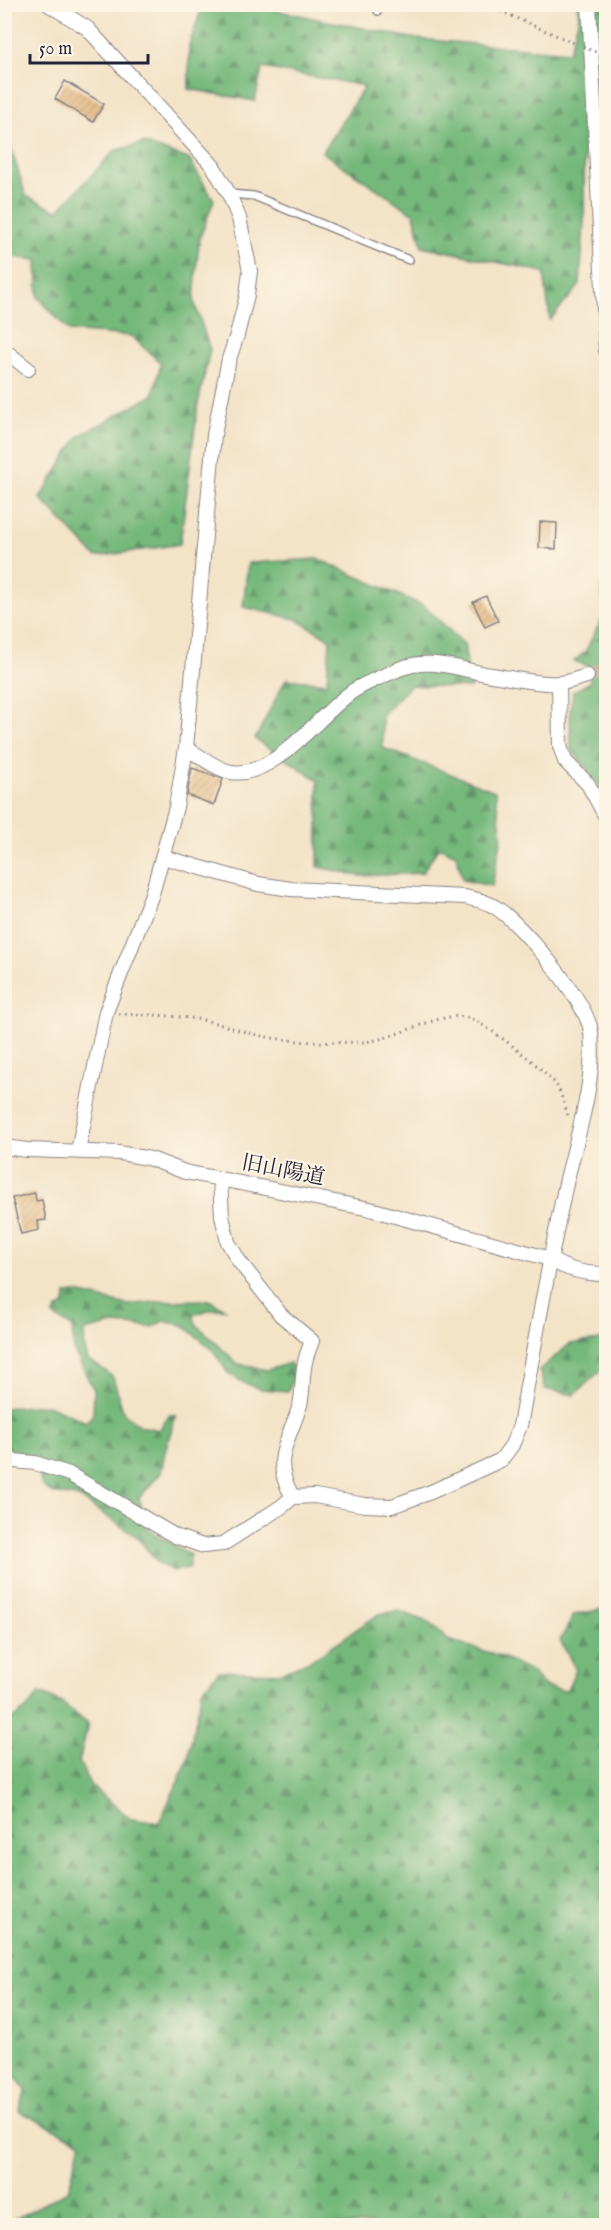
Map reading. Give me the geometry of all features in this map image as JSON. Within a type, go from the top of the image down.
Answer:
[{"type":"street","points":[[48,4],[87,28],[213,166],[229,194],[238,218],[250,271],[247,295],[229,359],[214,435],[186,748],[176,807],[152,894],[106,1012],[78,1151]]},
{"type":"street","points":[[589,4],[606,350]]},
{"type":"street","points":[[4,350],[28,369]]},
{"type":"street","points":[[186,748],[228,772],[240,773],[269,763],[288,751],[323,715],[354,690],[400,668],[419,663],[445,664],[492,675],[559,683],[587,676]]},
{"type":"street","points":[[559,683],[560,746],[565,761],[588,784],[606,817]]},
{"type":"street","points":[[4,1460],[35,1463],[69,1474],[175,1536],[203,1546],[223,1544],[293,1497],[315,1496],[365,1505],[392,1506],[431,1492],[501,1460],[512,1445],[520,1426],[550,1259],[587,1090],[592,1053],[591,1028],[583,1010],[562,978],[516,924],[495,907],[482,901],[465,897],[291,889],[258,884],[163,857]]},
{"type":"street","name":"旧山陽道","points":[[4,1146],[27,1150],[120,1153],[151,1159],[185,1172],[220,1180],[370,1209],[550,1259],[561,1267],[606,1274]]},
{"type":"street","points":[[220,1180],[222,1216],[228,1242],[238,1261],[281,1315],[312,1341],[304,1367],[300,1404],[281,1454],[284,1478],[293,1497]]},
{"type":"lane","points":[[229,194],[254,196],[409,261]]},
{"type":"path","points":[[484,4],[606,56]]},
{"type":"path","points":[[106,1012],[198,1019],[257,1035],[296,1041],[365,1042],[396,1036],[436,1019],[459,1017],[471,1019],[518,1050],[548,1075],[557,1086],[572,1126],[578,1130]]},
{"type":"green space","points":[[244,4],[417,39],[569,52],[579,17],[577,5],[606,5],[606,45],[585,92],[584,223],[580,285],[550,320],[544,272],[422,246],[414,214],[322,152],[365,86],[262,68],[255,101],[189,89],[189,45],[203,5]]},
{"type":"green space","points":[[5,129],[26,196],[58,211],[114,151],[143,143],[189,159],[214,200],[199,240],[194,301],[210,350],[198,404],[180,544],[96,557],[40,498],[79,436],[153,395],[161,363],[131,336],[69,331],[38,297],[37,260],[5,256]]},
{"type":"green space","points":[[318,559],[424,606],[464,644],[471,688],[411,685],[382,715],[383,748],[495,791],[502,836],[492,886],[463,880],[456,855],[439,847],[422,873],[360,876],[318,867],[318,780],[255,739],[286,679],[327,683],[330,639],[296,619],[243,607],[248,563]]},
{"type":"green space","points":[[606,587],[606,611],[601,588]]},
{"type":"green space","points":[[606,611],[606,805],[600,786],[571,749],[570,711],[573,692],[590,682],[588,666],[574,661],[585,652]]},
{"type":"green space","points":[[77,1293],[128,1305],[162,1301],[209,1300],[225,1309],[208,1310],[193,1315],[196,1324],[238,1364],[267,1370],[290,1363],[296,1371],[288,1391],[261,1389],[244,1383],[228,1373],[213,1350],[183,1325],[163,1321],[152,1327],[113,1324],[85,1331],[84,1346],[88,1360],[113,1377],[123,1412],[140,1426],[159,1430],[169,1415],[176,1415],[161,1473],[139,1498],[147,1529],[191,1555],[188,1568],[174,1571],[159,1564],[137,1537],[78,1497],[51,1493],[41,1484],[38,1457],[5,1453],[4,1408],[48,1405],[86,1422],[93,1415],[94,1390],[74,1351],[72,1327],[53,1316],[57,1309],[65,1305],[66,1294]]},
{"type":"green space","points":[[606,1339],[606,1373],[599,1372],[574,1395],[545,1389],[539,1370],[570,1344]]},
{"type":"green space","points":[[603,1609],[606,1611],[606,2225],[7,2225],[68,2191],[81,2142],[19,2111],[26,2090],[5,2064],[5,1724],[26,1709],[40,1693],[62,1703],[88,1724],[79,1762],[91,1786],[131,1819],[159,1823],[187,1762],[202,1690],[219,1671],[279,1673],[310,1661],[379,1614],[399,1611],[430,1623],[448,1640],[500,1656],[529,1670],[546,1687],[566,1691],[576,1670],[560,1640],[574,1615]]},
{"type":"building","points":[[65,81],[104,104],[93,122],[55,99]]},
{"type":"building","points":[[540,522],[557,523],[556,549],[539,548]]},
{"type":"building","points":[[486,596],[498,621],[485,627],[473,602]]},
{"type":"building","points":[[192,768],[223,779],[214,805],[187,795]]},
{"type":"building","points":[[35,1193],[36,1201],[42,1200],[46,1220],[38,1221],[39,1230],[21,1234],[12,1198]]},
{"type":"tunnel","points":[[587,676],[606,672]]}]
